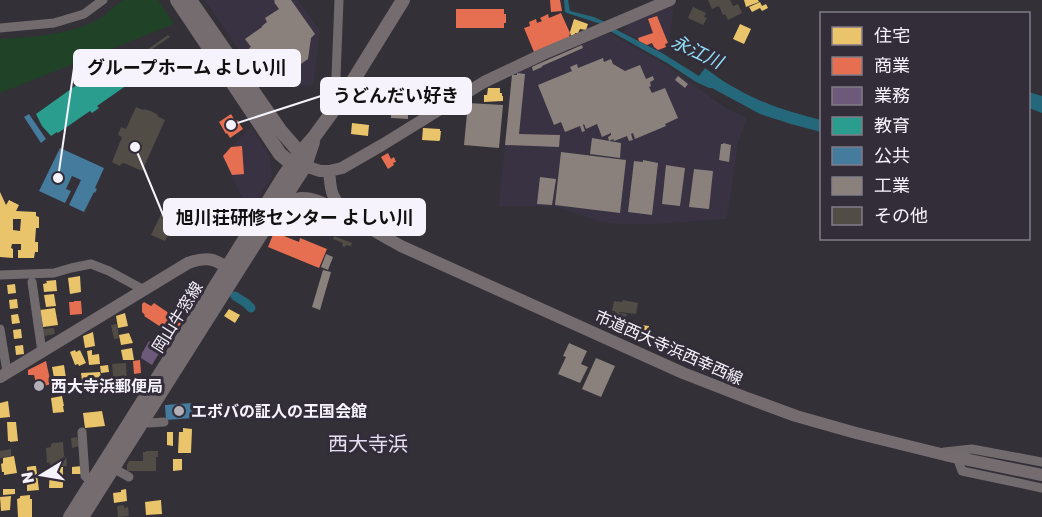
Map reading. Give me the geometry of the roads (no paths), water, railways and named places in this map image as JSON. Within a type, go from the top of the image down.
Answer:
[{"type":"main road","points":[[177,0],[280,154],[295,165]]},
{"type":"main road","points":[[190,0],[280,130],[295,165]]},
{"type":"main road","name":"岡山牛窓線","points":[[82,517],[144,419],[295,165],[343,97],[403,0]]},
{"type":"main road","name":"岡山牛窓線","points":[[70,517],[232,271],[268,223],[295,165]]},
{"type":"street","points":[[0,28],[54,23],[84,14],[103,0]]},
{"type":"street","points":[[339,0],[336,77],[343,97]]},
{"type":"street","points":[[295,165],[320,171],[342,168],[382,146],[484,82],[528,60],[670,0]]},
{"type":"street","name":"市道西大寺浜西幸西線","points":[[329,171],[333,196],[347,212],[401,246],[708,383],[779,410],[840,429],[1042,475]]},
{"type":"street","points":[[268,223],[291,200],[304,198],[316,200],[347,212]]},
{"type":"street","points":[[0,329],[3,374],[188,263],[200,258],[211,259],[220,262],[232,271]]},
{"type":"street","points":[[0,275],[54,273],[91,264],[144,290]]},
{"type":"street","points":[[32,282],[42,352]]},
{"type":"street","points":[[144,419],[149,423],[164,422]]},
{"type":"street","points":[[82,432],[85,476],[92,482]]},
{"type":"street","points":[[939,453],[972,449],[1042,462]]},
{"type":"street","points":[[957,457],[962,471],[1042,488]]},
{"type":"street","points":[[113,468],[129,477]]},
{"type":"water","points":[[564,0],[568,0],[570,11],[605,22],[699,76],[705,68],[728,84],[757,99],[820,120],[820,132],[760,114],[696,82],[601,24],[565,12]]},
{"type":"water","points":[[1030,92],[1042,96],[1042,113],[1030,108]]},
{"type":"waterway","points":[[235,296],[251,308]]},
{"type":"place","name":"うどんだい好き","points":[[231,125]]},
{"type":"place","name":"旭川荘研修センター よしい川","points":[[135,147]]},
{"type":"place","name":"グループホーム よしい川","points":[[58,178]]},
{"type":"place","name":"西大寺浜郵便局","points":[[39,386]]},
{"type":"place","name":"エボバの証人の王国会館","points":[[179,411]]},
{"type":"district","name":"西大寺浜","points":[[368,444]]},
{"type":"water label","name":"永江川","points":[[697,52]]}]
